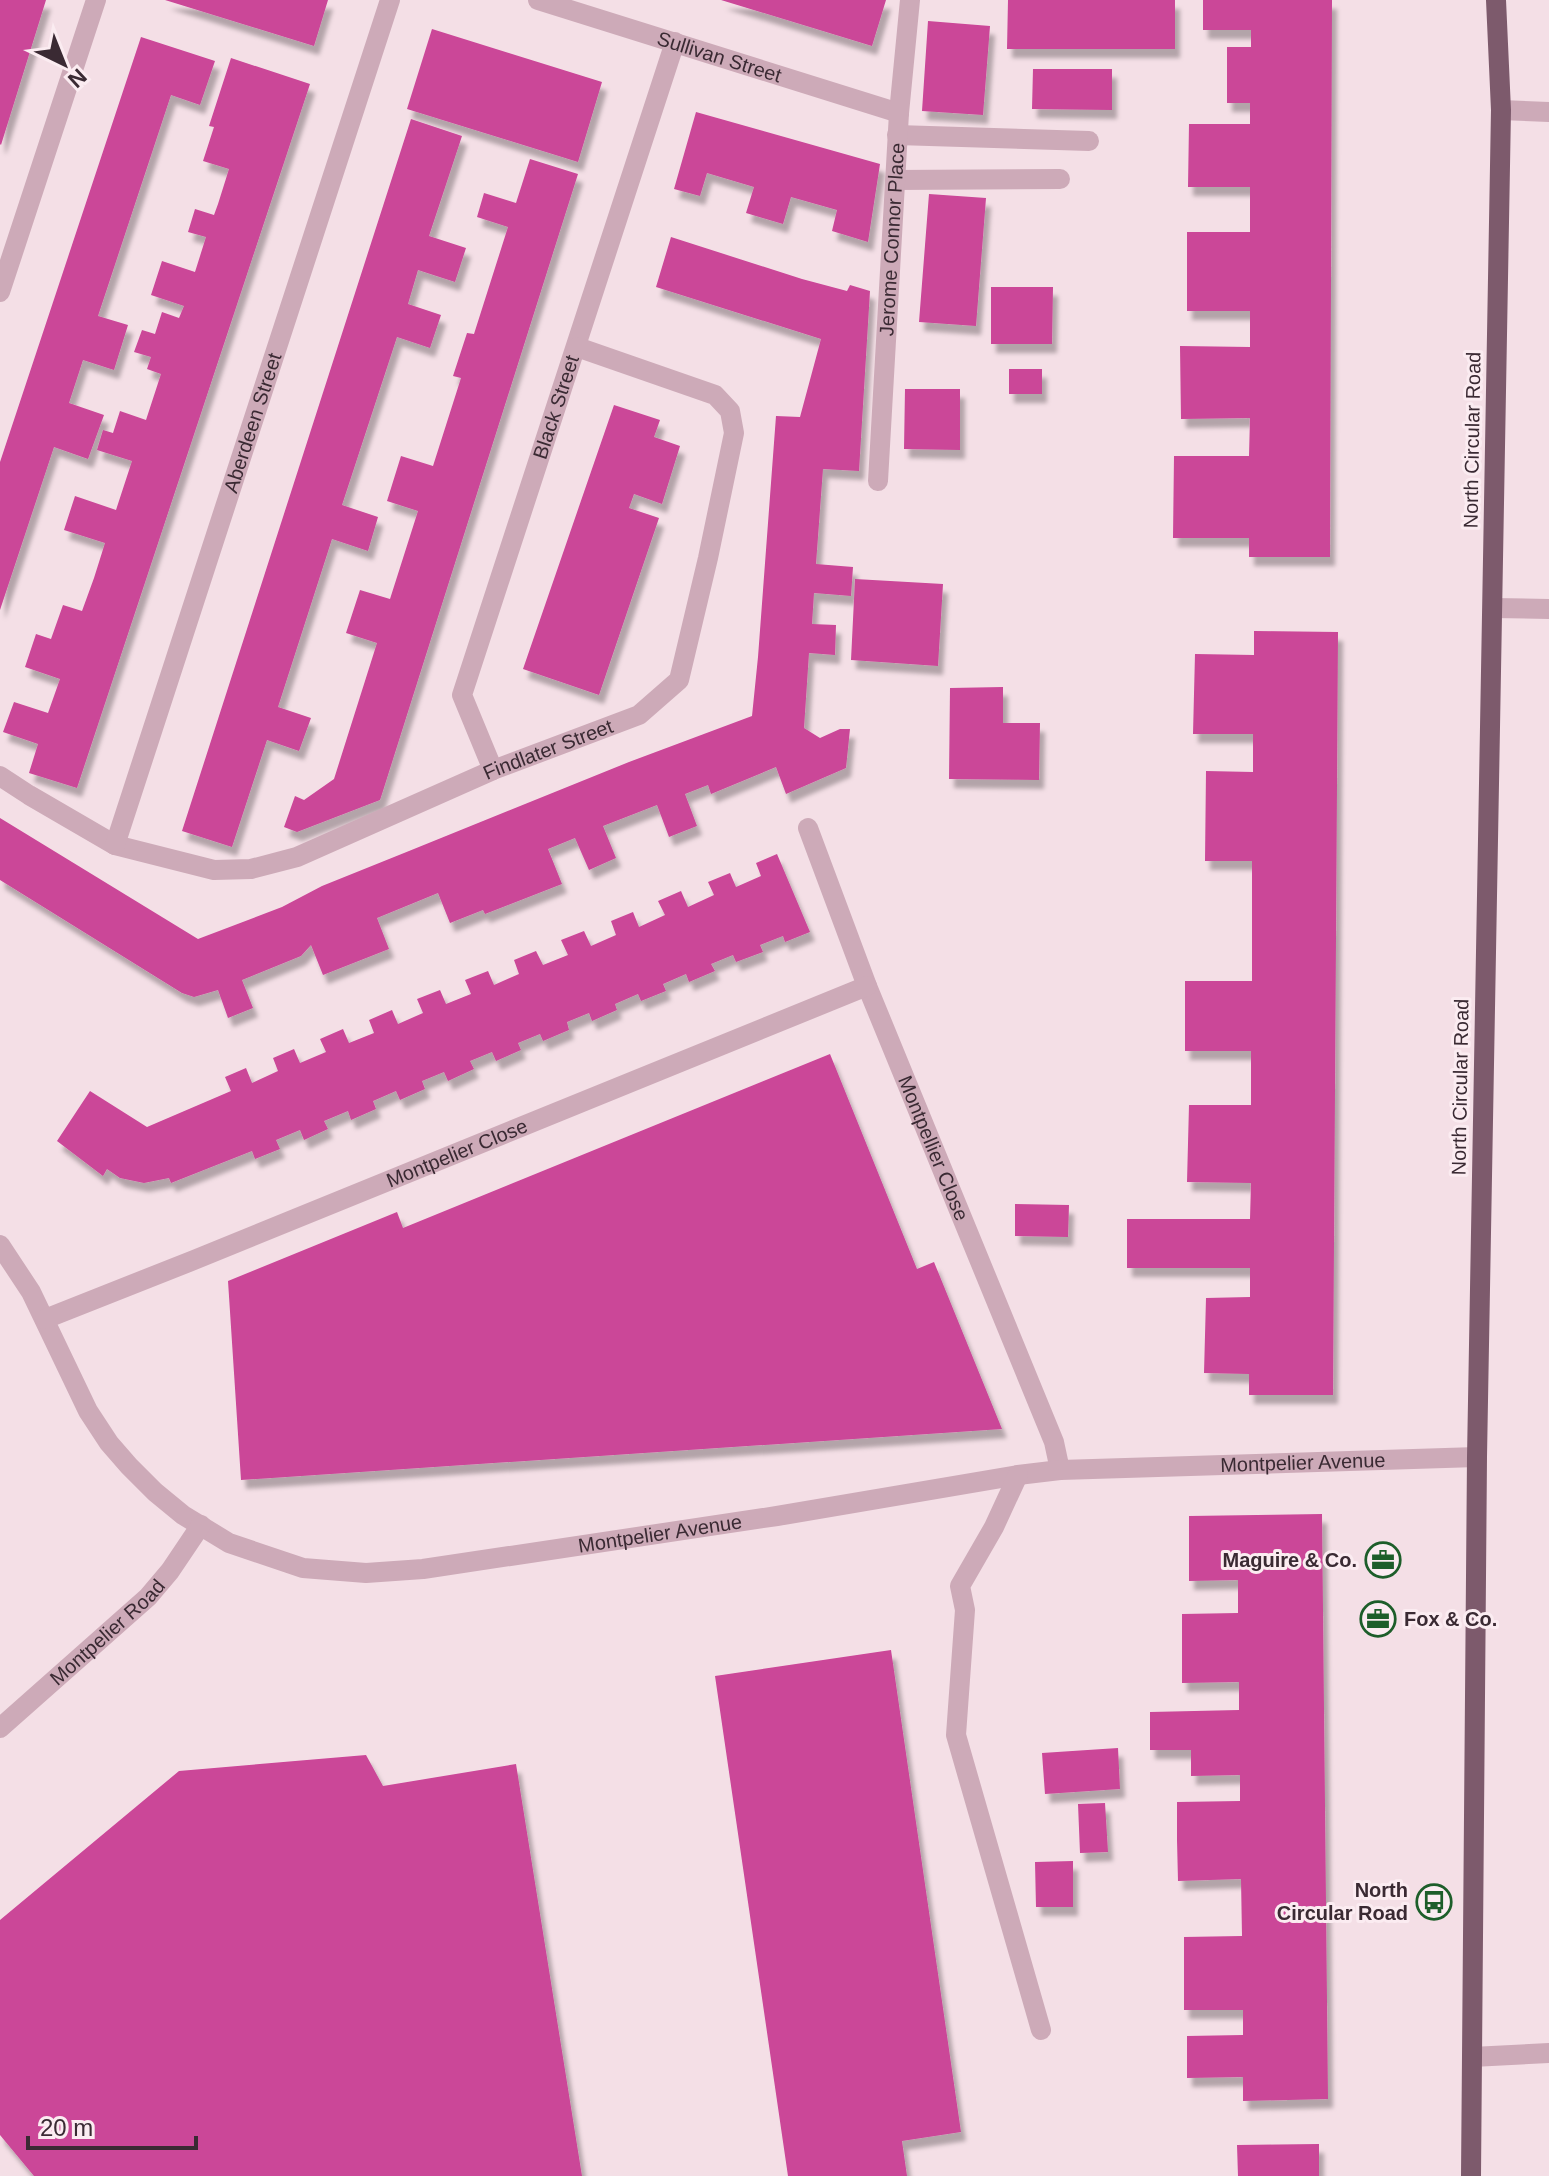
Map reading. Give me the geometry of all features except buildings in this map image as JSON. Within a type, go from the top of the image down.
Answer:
[{"type":"main road","name":"North Circular Road","points":[[1471,2176],[1477,1457],[1501,110],[1496,0]]},
{"type":"street","points":[[0,292],[96,0]]},
{"type":"street","name":"Aberdeen Street","points":[[115,845],[390,0]]},
{"type":"street","name":"Sullivan Street","points":[[538,0],[899,113]]},
{"type":"street","name":"Jerome Connor Place","points":[[878,481],[897,135],[910,0]]},
{"type":"street","name":"Black Street","points":[[493,770],[462,695],[675,42]]},
{"type":"street","points":[[1501,110],[1549,112]]},
{"type":"street","points":[[897,135],[1089,141]]},
{"type":"street","points":[[895,180],[1060,179]]},
{"type":"street","name":"Findlater Street","points":[[0,776],[115,845],[214,870],[251,869],[297,857],[493,770],[639,715],[679,680],[734,433],[730,411],[715,395],[577,347]]},
{"type":"street","points":[[1493,608],[1549,609]]},
{"type":"street","name":"Montpellier Close","points":[[808,828],[867,986],[1054,1442],[1060,1470]]},
{"type":"street","name":"Montpelier Close","points":[[45,1319],[867,986]]},
{"type":"street","name":"Montpelier Avenue","points":[[0,1245],[31,1292],[88,1411],[129,1466],[183,1515],[229,1543],[303,1568],[366,1573],[423,1569],[1060,1470],[1477,1457]]},
{"type":"street","points":[[1018,1475],[994,1527],[960,1586],[965,1610],[956,1735],[1041,2030]]},
{"type":"street","name":"Montpelier Road","points":[[0,1728],[148,1597],[201,1525]]},
{"type":"street","points":[[1472,2057],[1549,2053]]},
{"type":"place","name":"Maguire & Co.","points":[[1383,1560]]},
{"type":"place","name":"Fox & Co.","points":[[1378,1619]]},
{"type":"place","name":"North Circular Road","points":[[1434,1902]]}]
